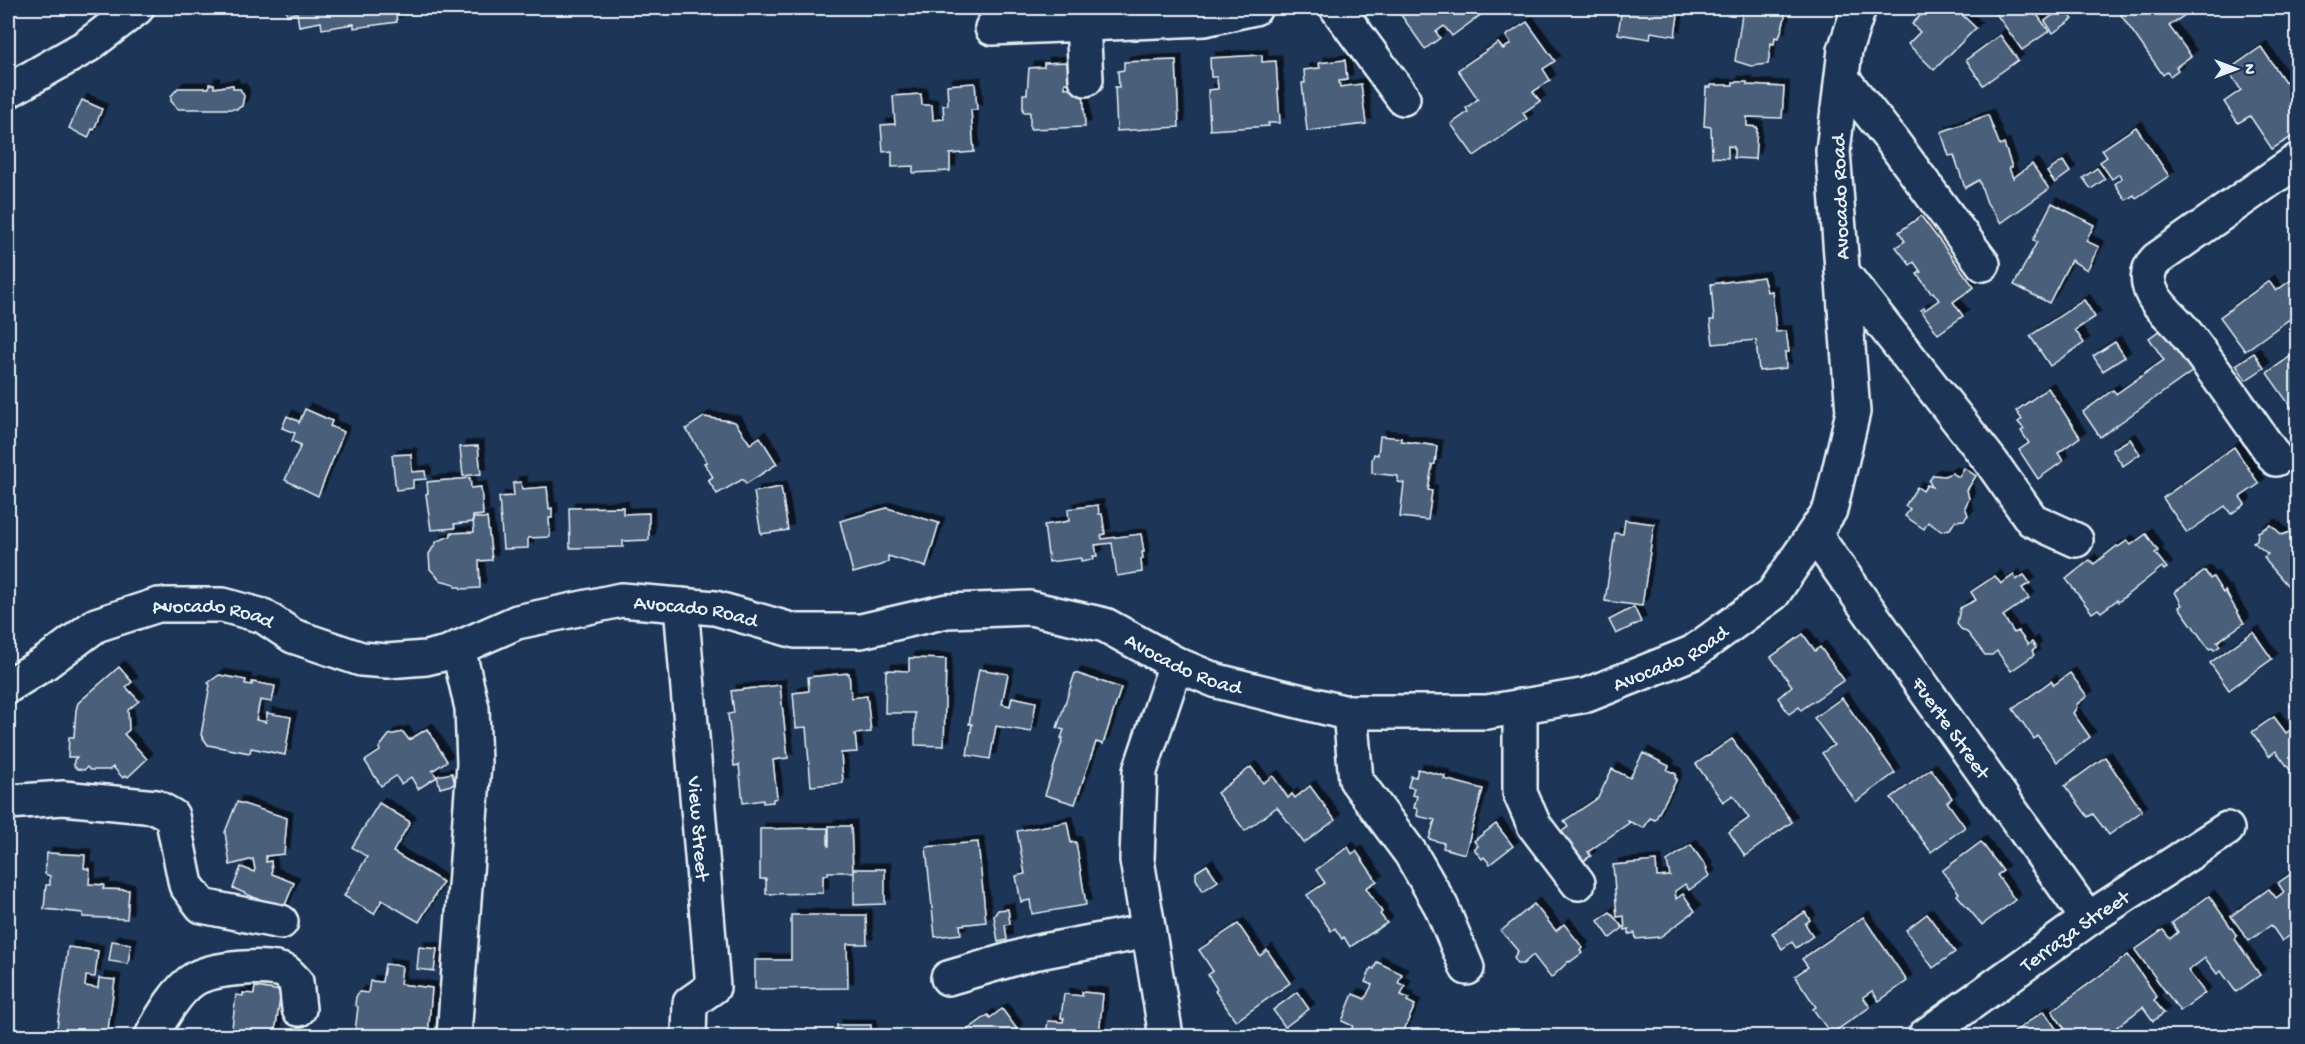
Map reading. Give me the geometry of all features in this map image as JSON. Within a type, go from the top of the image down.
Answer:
[{"type":"street","points":[[8,92],[87,46],[137,8]]},
{"type":"street","points":[[992,28],[1205,19],[1254,8]]},
{"type":"street","points":[[1337,8],[1403,98]]},
{"type":"street","name":"Avocado Road","points":[[8,686],[45,663],[96,625],[158,605],[223,605],[263,616],[293,636],[362,659],[406,660],[447,653],[517,622],[621,600],[715,608],[795,631],[861,631],[946,611],[1030,608],[1105,625],[1176,664],[1217,681],[1350,712],[1487,712],[1587,695],[1692,653],[1773,594],[1830,510],[1853,412],[1833,151],[1845,50],[1859,8]]},
{"type":"street","points":[[1083,25],[1086,78]]},
{"type":"street","points":[[1842,78],[1897,147],[1983,264]]},
{"type":"street","points":[[2276,459],[2184,331],[2160,304],[2150,289],[2148,277],[2150,267],[2157,259],[2298,160]]},
{"type":"street","points":[[1842,273],[1985,454],[2032,520],[2076,540]]},
{"type":"street","name":"Fuerte Street","points":[[1815,535],[2088,919]]},
{"type":"street","name":"View Street","points":[[681,605],[713,987],[690,1003],[689,1036]]},
{"type":"street","points":[[454,1036],[474,764],[472,708],[458,648]]},
{"type":"street","points":[[1166,1036],[1137,860],[1140,771],[1176,664]]},
{"type":"street","points":[[1520,706],[1520,794],[1534,825],[1578,883]]},
{"type":"street","points":[[1350,712],[1356,780],[1411,854],[1441,906],[1467,968]]},
{"type":"street","points":[[8,802],[63,798],[156,807],[172,816],[186,885],[202,906],[281,922]]},
{"type":"street","name":"Terraza Street","points":[[1925,1036],[2088,919],[2227,830]]},
{"type":"street","points":[[948,978],[1033,953],[1148,930]]},
{"type":"street","points":[[152,1036],[174,999],[194,979],[219,969],[261,968],[285,972],[296,982],[298,1009]]},
{"type":"building","points":[[286,8],[395,8],[397,22],[354,28],[354,24],[322,29],[321,22],[299,26],[297,13],[287,15]]},
{"type":"building","points":[[461,8],[491,8],[491,10],[462,15]]},
{"type":"building","points":[[524,8],[566,8],[525,13]]},
{"type":"building","points":[[1396,8],[1484,8],[1486,11],[1452,36],[1444,26],[1436,32],[1440,38],[1425,49]]},
{"type":"building","points":[[1622,8],[1679,8],[1675,36],[1651,32],[1650,39],[1618,34]]},
{"type":"building","points":[[1743,8],[1784,8],[1785,18],[1779,38],[1775,37],[1774,44],[1771,43],[1768,64],[1751,66],[1735,61]]},
{"type":"building","points":[[1922,8],[1955,8],[1976,28],[1934,70],[1908,44],[1920,32],[1912,24],[1922,14],[1919,11]]},
{"type":"building","points":[[1992,8],[2032,8],[2049,31],[2022,50]]},
{"type":"building","points":[[2063,8],[2073,19],[2053,33],[2045,21]]},
{"type":"building","points":[[2116,8],[2195,8],[2169,26],[2191,56],[2176,67],[2178,70],[2170,76],[2167,72],[2163,75]]},
{"type":"building","points":[[1527,22],[1555,61],[1543,69],[1550,80],[1533,92],[1540,101],[1523,113],[1527,119],[1474,156],[1451,124],[1468,112],[1466,108],[1478,99],[1458,70],[1498,43],[1503,49],[1511,44],[1506,36]]},
{"type":"building","points":[[2000,35],[2018,60],[1983,85],[1966,60]]},
{"type":"building","points":[[2261,47],[2285,82],[2288,80],[2298,94],[2298,133],[2272,149],[2250,116],[2238,123],[2224,102],[2241,90],[2228,70]]},
{"type":"building","points":[[1262,55],[1262,62],[1276,61],[1280,123],[1268,123],[1269,126],[1210,130],[1208,90],[1218,89],[1217,77],[1211,77],[1210,58]]},
{"type":"building","points":[[1176,60],[1179,127],[1117,131],[1115,87],[1119,87],[1118,71],[1124,70],[1124,62]]},
{"type":"building","points":[[1345,60],[1347,80],[1339,81],[1340,87],[1361,84],[1366,124],[1307,131],[1302,83],[1305,83],[1304,70],[1320,68],[1319,63]]},
{"type":"building","points":[[1070,62],[1070,83],[1065,83],[1065,88],[1083,87],[1085,127],[1030,129],[1030,112],[1023,112],[1023,94],[1027,94],[1029,68],[1044,67],[1044,63]]},
{"type":"building","points":[[1733,82],[1784,87],[1782,118],[1747,117],[1747,126],[1757,127],[1755,159],[1734,158],[1734,147],[1728,146],[1728,158],[1712,157],[1711,127],[1704,126],[1706,87],[1733,85]]},
{"type":"building","points":[[975,83],[977,110],[971,110],[974,152],[950,154],[950,171],[913,173],[913,166],[892,167],[892,151],[883,152],[881,125],[895,124],[893,96],[921,94],[922,105],[932,105],[933,120],[944,119],[943,105],[948,105],[947,85]]},
{"type":"building","points":[[209,84],[214,84],[214,88],[233,85],[233,89],[240,89],[244,96],[242,106],[237,109],[178,109],[171,101],[171,96],[178,88],[209,88]]},
{"type":"building","points":[[82,100],[102,109],[94,130],[92,129],[88,138],[69,128]]},
{"type":"building","points":[[1988,115],[2000,146],[2004,144],[2012,167],[2009,168],[2013,178],[2032,164],[2049,189],[2001,223],[1987,203],[1979,180],[1965,188],[1954,155],[1949,156],[1941,132]]},
{"type":"building","points":[[2136,127],[2169,176],[2136,198],[2134,195],[2126,200],[2115,184],[2122,178],[2119,174],[2112,179],[2100,162],[2107,157],[2102,150]]},
{"type":"building","points":[[2063,161],[2070,172],[2055,183],[2047,172]]},
{"type":"building","points":[[2097,168],[2105,179],[2091,189],[2083,178]]},
{"type":"building","points":[[2052,203],[2094,225],[2086,241],[2099,247],[2087,270],[2071,260],[2049,303],[2014,285],[2037,242],[2033,240]]},
{"type":"building","points":[[1921,216],[1974,287],[1953,302],[1963,316],[1938,334],[1921,310],[1924,308],[1925,310],[1939,300],[1917,274],[1921,272],[1914,262],[1910,265],[1896,247],[1905,241],[1899,232]]},
{"type":"building","points":[[2298,275],[2298,313],[2245,351],[2220,317],[2269,281],[2276,291]]},
{"type":"building","points":[[1763,277],[1767,292],[1772,291],[1776,332],[1786,331],[1789,352],[1785,352],[1786,368],[1759,371],[1756,340],[1713,344],[1710,320],[1714,320],[1711,284]]},
{"type":"building","points":[[2084,300],[2095,317],[2075,330],[2084,343],[2050,366],[2030,336]]},
{"type":"building","points":[[2163,328],[2193,371],[2100,437],[2083,412],[2113,390],[2116,394],[2164,360],[2149,338]]},
{"type":"building","points":[[2115,342],[2125,357],[2103,371],[2093,356]]},
{"type":"building","points":[[2298,351],[2298,417],[2267,373]]},
{"type":"building","points":[[2254,353],[2264,368],[2246,380],[2236,365]]},
{"type":"building","points":[[2048,388],[2080,437],[2058,453],[2063,461],[2038,479],[2019,450],[2029,443],[2021,431],[2024,429],[2018,422],[2022,419],[2016,411]]},
{"type":"building","points":[[305,409],[332,421],[330,426],[344,432],[318,496],[285,480],[301,445],[292,441],[295,433],[282,428],[287,416],[299,423]]},
{"type":"building","points":[[704,417],[735,422],[750,444],[760,437],[777,464],[746,484],[743,479],[717,494],[708,480],[713,477],[704,463],[707,462],[686,429]]},
{"type":"building","points":[[1380,436],[1437,446],[1435,464],[1431,465],[1428,490],[1432,491],[1428,520],[1400,517],[1404,483],[1398,482],[1398,476],[1372,473],[1372,460],[1374,454],[1378,455]]},
{"type":"building","points":[[2130,439],[2140,454],[2123,466],[2112,450]]},
{"type":"building","points":[[478,446],[481,474],[463,476],[460,447]]},
{"type":"building","points":[[2234,447],[2259,484],[2240,497],[2245,504],[2231,514],[2225,506],[2187,533],[2163,498]]},
{"type":"building","points":[[411,454],[412,472],[425,471],[426,479],[413,480],[413,488],[396,490],[392,455]]},
{"type":"building","points":[[1964,468],[1976,476],[1967,490],[1969,499],[1965,507],[1968,515],[1964,520],[1955,521],[1950,529],[1941,531],[1928,522],[1924,529],[1905,516],[1910,509],[1905,506],[1917,487],[1923,491],[1927,485],[1932,487],[1929,481],[1933,475],[1944,476],[1952,473],[1959,477]]},
{"type":"building","points":[[470,478],[471,488],[481,487],[483,515],[473,516],[473,522],[454,524],[455,528],[431,530],[426,494],[428,493],[427,482]]},
{"type":"building","points":[[521,482],[522,489],[547,487],[549,509],[552,508],[552,518],[549,518],[550,537],[528,538],[528,548],[503,549],[499,497],[514,496],[513,483]]},
{"type":"building","points":[[781,487],[788,530],[761,534],[754,492]]},
{"type":"building","points":[[1098,505],[1105,534],[1101,535],[1102,539],[1141,534],[1144,552],[1142,552],[1143,558],[1141,559],[1142,572],[1117,576],[1112,543],[1095,545],[1097,556],[1093,556],[1094,559],[1081,561],[1081,558],[1049,562],[1044,525],[1069,521],[1068,509]]},
{"type":"building","points":[[623,507],[623,514],[649,513],[649,540],[623,541],[623,547],[570,548],[569,508]]},
{"type":"building","points":[[887,508],[939,523],[926,567],[888,556],[888,562],[882,565],[853,573],[840,521]]},
{"type":"building","points":[[473,518],[487,518],[492,560],[479,561],[480,588],[461,589],[455,587],[455,584],[440,580],[430,569],[429,554],[437,541],[451,536],[451,533],[474,532]]},
{"type":"building","points":[[1625,520],[1654,524],[1642,606],[1605,601],[1615,533],[1623,534]]},
{"type":"building","points":[[2271,525],[2282,535],[2298,529],[2297,583],[2295,581],[2288,586],[2267,562],[2264,557],[2268,554],[2253,542],[2257,540],[2258,532]]},
{"type":"building","points":[[2146,534],[2158,551],[2155,553],[2167,568],[2164,570],[2162,567],[2118,602],[2117,600],[2101,612],[2098,609],[2092,613],[2066,579],[2090,560],[2094,564],[2117,546],[2127,541],[2131,545]]},
{"type":"building","points":[[2205,571],[2210,579],[2213,577],[2223,593],[2225,591],[2244,623],[2217,642],[2220,646],[2214,650],[2209,649],[2179,607],[2182,605],[2175,592]]},
{"type":"building","points":[[2014,575],[2016,580],[2024,575],[2030,583],[2022,588],[2029,598],[2003,616],[2014,633],[2018,631],[2028,645],[2032,642],[2036,648],[2032,651],[2034,655],[2011,671],[1997,651],[1992,655],[1985,655],[1968,633],[1957,624],[1960,608],[1976,600],[1971,592],[1995,576],[2001,584]]},
{"type":"building","points":[[1634,607],[1641,622],[1616,634],[1609,620]]},
{"type":"building","points":[[2253,632],[2272,659],[2229,690],[2210,663]]},
{"type":"building","points":[[1803,634],[1815,651],[1820,647],[1844,680],[1801,710],[1799,707],[1789,714],[1778,698],[1792,686],[1771,657]]},
{"type":"building","points":[[909,658],[946,659],[944,746],[915,745],[915,713],[885,713],[886,670],[909,671]]},
{"type":"building","points":[[119,667],[132,682],[126,687],[139,701],[128,710],[129,730],[124,734],[147,759],[128,777],[126,775],[123,778],[113,767],[109,770],[90,770],[87,767],[84,770],[77,769],[74,766],[74,760],[77,757],[68,757],[69,737],[74,737],[78,703]]},
{"type":"building","points":[[979,669],[1008,674],[1002,704],[1010,706],[1012,697],[1036,702],[1031,732],[996,726],[990,759],[967,755],[972,724],[969,724]]},
{"type":"building","points":[[849,673],[851,698],[867,696],[871,732],[855,734],[857,752],[841,753],[843,783],[811,786],[806,727],[796,728],[793,693],[809,691],[808,677]]},
{"type":"building","points":[[1075,673],[1121,688],[1103,744],[1096,742],[1075,804],[1045,795],[1063,738],[1061,738],[1064,730],[1057,728]]},
{"type":"building","points":[[2070,673],[2087,696],[2076,705],[2073,713],[2090,737],[2057,762],[2038,736],[2034,739],[2013,709],[2051,681],[2054,685]]},
{"type":"building","points":[[219,675],[246,680],[245,684],[252,685],[252,682],[275,686],[272,702],[260,700],[256,720],[266,722],[267,713],[291,717],[285,755],[251,748],[250,753],[208,745],[201,735],[210,685],[208,683]]},
{"type":"building","points":[[780,685],[788,758],[773,760],[777,798],[773,799],[773,802],[763,803],[763,800],[743,803],[739,765],[734,766],[728,714],[734,713],[731,691]]},
{"type":"building","points":[[1842,698],[1895,773],[1856,802],[1822,753],[1834,745],[1814,718]]},
{"type":"building","points":[[2298,700],[2298,717],[2290,706]]},
{"type":"building","points":[[2274,717],[2286,733],[2298,725],[2298,765],[2290,770],[2276,751],[2269,756],[2252,732]]},
{"type":"building","points":[[427,729],[447,761],[432,771],[437,777],[418,789],[411,777],[401,784],[396,776],[381,786],[365,761],[380,751],[379,748],[389,735],[403,732],[409,740]]},
{"type":"building","points":[[1732,739],[1792,822],[1745,856],[1729,832],[1749,818],[1733,795],[1723,802],[1696,764]]},
{"type":"building","points":[[1643,753],[1669,766],[1667,770],[1676,774],[1677,779],[1655,820],[1650,818],[1644,828],[1628,821],[1629,823],[1588,852],[1591,856],[1577,865],[1556,835],[1568,827],[1564,821],[1598,798],[1612,769],[1630,778]]},
{"type":"building","points":[[2105,757],[2142,811],[2109,835],[2093,814],[2088,817],[2065,786]]},
{"type":"building","points":[[1251,767],[1263,783],[1273,776],[1288,798],[1292,794],[1295,798],[1310,786],[1335,820],[1304,843],[1277,807],[1245,831],[1217,793]]},
{"type":"building","points":[[1418,769],[1445,776],[1444,779],[1483,789],[1465,854],[1443,848],[1444,843],[1429,839],[1435,820],[1417,816],[1418,809],[1414,808],[1417,796],[1412,795],[1414,788],[1408,787],[1411,776],[1416,777]]},
{"type":"building","points":[[1931,769],[1952,798],[1947,802],[1965,827],[1931,852],[1891,798]]},
{"type":"building","points":[[452,773],[455,784],[440,788],[437,776]]},
{"type":"building","points":[[237,802],[287,818],[284,854],[266,856],[266,862],[271,861],[272,874],[294,883],[283,910],[233,888],[241,867],[254,872],[255,869],[253,859],[230,865],[225,832]]},
{"type":"building","points":[[379,803],[410,822],[393,852],[443,882],[419,922],[382,900],[374,914],[344,896],[367,857],[352,847]]},
{"type":"building","points":[[1067,822],[1071,843],[1076,842],[1086,905],[1032,914],[1030,900],[1021,902],[1016,876],[1025,874],[1017,831]]},
{"type":"building","points":[[1496,824],[1513,846],[1490,864],[1484,857],[1482,859],[1474,849],[1478,846],[1474,841]]},
{"type":"building","points":[[829,826],[851,826],[853,872],[828,872],[828,875],[823,875],[823,893],[766,894],[766,879],[760,879],[760,829],[828,828],[829,846]]},
{"type":"building","points":[[978,842],[986,922],[960,925],[961,934],[935,937],[926,847]]},
{"type":"building","points":[[1981,842],[2003,871],[1997,875],[2015,900],[1982,925],[1957,895],[1959,893],[1942,871]]},
{"type":"building","points":[[1691,845],[1707,868],[1709,876],[1689,890],[1685,884],[1675,891],[1676,899],[1683,894],[1695,911],[1660,937],[1636,939],[1635,933],[1629,934],[1629,929],[1625,930],[1624,916],[1617,917],[1613,865],[1656,861],[1657,877],[1670,876],[1667,861]]},
{"type":"building","points":[[1348,847],[1352,854],[1356,851],[1377,881],[1366,888],[1387,923],[1350,947],[1335,928],[1331,931],[1307,895],[1325,883],[1316,870]]},
{"type":"building","points":[[47,853],[85,855],[84,868],[90,869],[89,884],[104,885],[103,889],[129,890],[127,919],[83,917],[83,913],[44,909],[46,885],[50,885],[50,876],[45,874]]},
{"type":"building","points":[[1207,865],[1218,881],[1203,891],[1196,879],[1196,872]]},
{"type":"building","points":[[854,869],[885,869],[885,904],[854,905]]},
{"type":"building","points":[[2298,869],[2298,930],[2282,941],[2271,925],[2249,941],[2231,916],[2269,889],[2276,898],[2284,892],[2278,883]]},
{"type":"building","points":[[2209,896],[2237,936],[2235,939],[2260,975],[2236,992],[2221,971],[2217,974],[2205,958],[2188,971],[2205,993],[2180,1011],[2135,950],[2163,930],[2170,939],[2178,932],[2172,923]]},
{"type":"building","points":[[1534,904],[1556,931],[1564,924],[1583,948],[1580,950],[1582,953],[1569,961],[1551,978],[1533,955],[1523,964],[1517,964],[1514,957],[1518,951],[1501,931]]},
{"type":"building","points":[[1008,909],[1010,924],[1005,925],[1007,940],[998,942],[994,916],[998,910]]},
{"type":"building","points":[[1610,912],[1623,928],[1610,938],[1598,921]]},
{"type":"building","points":[[1805,912],[1810,920],[1805,924],[1813,936],[1796,948],[1792,942],[1782,949],[1772,933]]},
{"type":"building","points":[[1927,914],[1955,952],[1933,968],[1906,930]]},
{"type":"building","points":[[791,915],[866,915],[867,944],[847,944],[848,988],[755,989],[755,960],[791,960]]},
{"type":"building","points":[[1863,917],[1907,981],[1879,1001],[1872,991],[1863,997],[1870,1007],[1831,1034],[1813,1009],[1816,1007],[1795,976],[1808,967],[1802,959]]},
{"type":"building","points":[[1238,924],[1260,956],[1267,950],[1290,983],[1236,1021],[1215,991],[1217,989],[1208,975],[1213,971],[1199,950]]},
{"type":"building","points":[[112,941],[131,944],[128,964],[109,961]]},
{"type":"building","points":[[68,947],[98,951],[95,977],[86,976],[85,986],[98,988],[99,978],[115,980],[107,1036],[56,1036]]},
{"type":"building","points":[[419,947],[437,949],[434,971],[417,969]]},
{"type":"building","points":[[2128,955],[2157,997],[2154,1000],[2164,1013],[2153,1021],[2143,1007],[2105,1036],[2075,1036],[2073,1033],[2070,1036],[2052,1011]]},
{"type":"building","points":[[1377,962],[1402,974],[1398,983],[1405,986],[1401,995],[1409,998],[1407,1001],[1415,1005],[1403,1032],[1406,1036],[1348,1036],[1353,1026],[1342,1021],[1353,994],[1365,999],[1372,985],[1365,982],[1371,968],[1374,969]]},
{"type":"building","points":[[385,964],[402,966],[400,984],[432,988],[428,1036],[395,1036],[384,1035],[383,1032],[382,1035],[355,1032],[358,1007],[355,1005],[356,997],[359,992],[368,993],[370,981],[382,982]]},
{"type":"building","points":[[255,987],[281,991],[275,1033],[299,1036],[231,1036],[236,995],[254,994]]},
{"type":"building","points":[[1082,992],[1103,994],[1099,1036],[1046,1036],[1048,1021],[1063,1022],[1064,1018],[1061,1018],[1064,994],[1082,996]]},
{"type":"building","points":[[1297,992],[1309,1009],[1285,1027],[1273,1010]]},
{"type":"building","points":[[1002,1009],[1017,1029],[1008,1036],[959,1036],[988,1015],[990,1018]]},
{"type":"building","points":[[2044,1011],[2061,1036],[2018,1036],[2014,1032]]},
{"type":"building","points":[[837,1025],[871,1025],[871,1036],[837,1036]]}]
